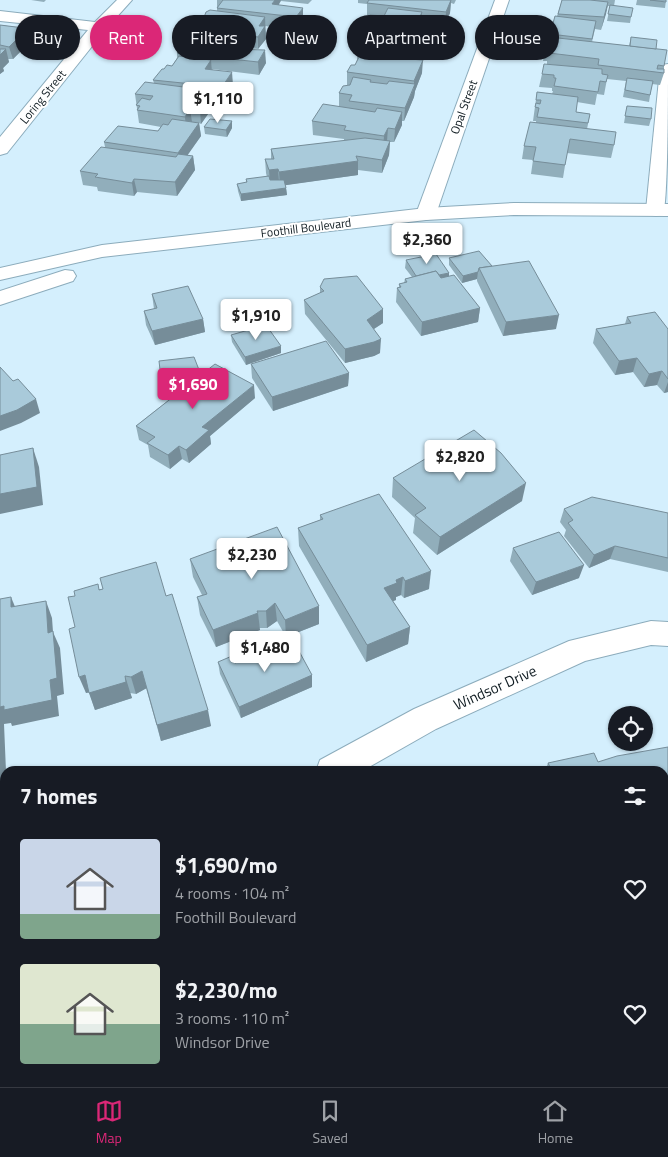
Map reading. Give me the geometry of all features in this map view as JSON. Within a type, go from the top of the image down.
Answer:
[{"type":"street","name":"Loring Street","points":[[111,15],[125,0]]},
{"type":"street","name":"Opal Street","points":[[426,214],[502,0]]},
{"type":"street","points":[[0,16],[90,27]]},
{"type":"street","name":"Loring Street","points":[[0,149],[90,39]]},
{"type":"street","points":[[662,210],[668,69]]},
{"type":"street","name":"Foothill Boulevard","points":[[0,274],[102,251],[426,214],[514,209],[662,210]]},
{"type":"street","name":"Foothill Boulevard","points":[[0,298],[154,246]]},
{"type":"street","name":"Windsor Drive","points":[[341,766],[425,719],[580,650],[651,633],[668,634]]},
{"type":"building","points":[[223,0],[275,0],[272,4],[303,8],[298,15],[278,15],[217,8]]},
{"type":"building","points":[[369,0],[451,0],[446,12],[367,3]]},
{"type":"building","points":[[562,0],[608,2],[604,17],[558,14]]},
{"type":"building","points":[[650,0],[666,0],[666,2]]},
{"type":"building","points":[[610,5],[633,8],[631,17],[608,14]]},
{"type":"building","points":[[388,8],[422,12],[421,15],[384,15]]},
{"type":"building","points":[[210,10],[249,15],[205,15]]},
{"type":"building","points":[[256,16],[265,17],[259,26],[265,26],[258,37],[256,37]]},
{"type":"building","points":[[559,16],[596,21],[592,39],[559,35]]},
{"type":"building","points":[[0,25],[15,27],[15,41],[9,47],[0,45]]},
{"type":"building","points":[[631,37],[657,40],[656,49],[630,46]]},
{"type":"building","points":[[559,38],[667,50],[664,66],[658,65],[657,69],[664,69],[664,73],[598,65],[599,59],[559,54]]},
{"type":"building","points":[[0,49],[6,49],[0,55]]},
{"type":"building","points":[[256,50],[265,50],[258,62],[240,60],[256,60]]},
{"type":"building","points":[[176,60],[211,60],[205,69],[232,72],[222,87],[153,80],[167,65],[172,66]]},
{"type":"building","points":[[358,60],[423,60],[414,81],[347,72],[351,65],[355,65]]},
{"type":"building","points":[[544,64],[602,69],[602,74],[608,75],[606,82],[600,81],[598,92],[554,86],[556,78],[554,78],[554,75],[542,74]]},
{"type":"building","points":[[353,77],[387,84],[389,81],[415,84],[405,108],[349,101],[352,95],[339,93],[343,86],[350,85]]},
{"type":"building","points":[[627,78],[653,81],[650,95],[625,90]]},
{"type":"building","points":[[145,82],[214,91],[200,110],[190,109],[185,117],[137,110],[140,106],[136,105],[142,98],[150,100],[153,96],[135,94]]},
{"type":"building","points":[[537,92],[578,97],[576,112],[590,114],[588,123],[537,117],[539,108],[535,107],[536,103],[540,104],[541,100],[536,100]]},
{"type":"building","points":[[323,104],[375,112],[377,108],[402,112],[395,129],[388,128],[384,136],[344,130],[346,126],[312,121]]},
{"type":"building","points":[[627,106],[652,108],[651,119],[625,116]]},
{"type":"building","points":[[172,119],[199,123],[178,153],[104,142],[118,126],[158,131],[163,124],[168,125]]},
{"type":"building","points":[[210,119],[232,121],[226,130],[204,127]]},
{"type":"building","points":[[530,122],[616,132],[614,145],[570,139],[565,165],[533,161],[536,147],[524,146]]},
{"type":"building","points":[[365,138],[390,141],[382,160],[356,156],[358,161],[279,172],[278,169],[269,170],[265,159],[274,159],[271,149]]},
{"type":"building","points":[[101,147],[176,157],[178,154],[193,156],[175,182],[134,179],[132,183],[95,177],[98,174],[80,171]]},
{"type":"building","points":[[269,176],[270,180],[284,180],[286,188],[241,194],[237,184],[247,182],[246,179]]},
{"type":"building","points":[[479,251],[492,266],[479,268],[478,272],[463,276],[449,258]]},
{"type":"building","points":[[436,254],[449,273],[439,275],[436,271],[416,276],[406,260]]},
{"type":"building","points":[[529,261],[559,315],[506,322],[479,268]]},
{"type":"building","points":[[436,271],[441,278],[454,275],[480,308],[422,322],[397,288],[401,287],[399,284],[407,282],[405,279]]},
{"type":"building","points":[[357,276],[383,309],[367,320],[381,339],[345,349],[304,300],[324,291],[320,287],[324,279]]},
{"type":"building","points":[[188,286],[203,319],[152,331],[144,311],[157,308],[152,294]]},
{"type":"building","points":[[655,312],[668,329],[668,379],[662,371],[649,374],[637,358],[619,361],[596,329],[631,323],[627,317]]},
{"type":"building","points":[[266,325],[281,346],[245,357],[231,335]]},
{"type":"building","points":[[326,341],[349,373],[272,397],[251,364]]},
{"type":"building","points":[[194,357],[201,375],[184,389],[162,387],[159,361]]},
{"type":"building","points":[[215,364],[254,385],[202,427],[209,430],[186,450],[179,446],[168,455],[147,443],[155,437],[136,426]]},
{"type":"building","points":[[0,367],[13,381],[18,379],[36,399],[17,410],[0,416]]},
{"type":"building","points":[[474,430],[501,453],[526,483],[440,537],[415,515],[426,508],[393,478]]},
{"type":"building","points":[[33,448],[37,487],[0,494],[0,455]]},
{"type":"building","points":[[379,494],[431,571],[405,581],[403,577],[396,580],[397,583],[384,588],[410,627],[367,645],[298,528],[323,519],[320,515]]},
{"type":"building","points":[[592,497],[668,513],[668,558],[615,546],[594,555],[568,523],[573,520],[564,509]]},
{"type":"building","points":[[277,527],[319,606],[285,620],[275,603],[266,611],[257,611],[258,613],[213,630],[197,597],[207,594],[190,559]]},
{"type":"building","points":[[559,532],[584,565],[536,582],[513,548]]},
{"type":"building","points":[[156,562],[166,596],[172,594],[208,710],[157,725],[142,671],[131,677],[125,676],[126,682],[89,693],[85,675],[79,677],[69,629],[75,627],[68,597],[75,596],[74,591],[98,584],[99,590],[103,589],[100,578]]},
{"type":"building","points":[[11,597],[11,607],[46,601],[48,633],[53,631],[57,678],[50,680],[52,700],[4,710],[4,706],[0,707],[0,599]]},
{"type":"building","points":[[293,640],[312,675],[239,707],[218,662],[232,656],[235,663]]},
{"type":"building","points":[[668,747],[668,766],[550,766],[548,763],[594,753],[598,762],[617,756]]}]
